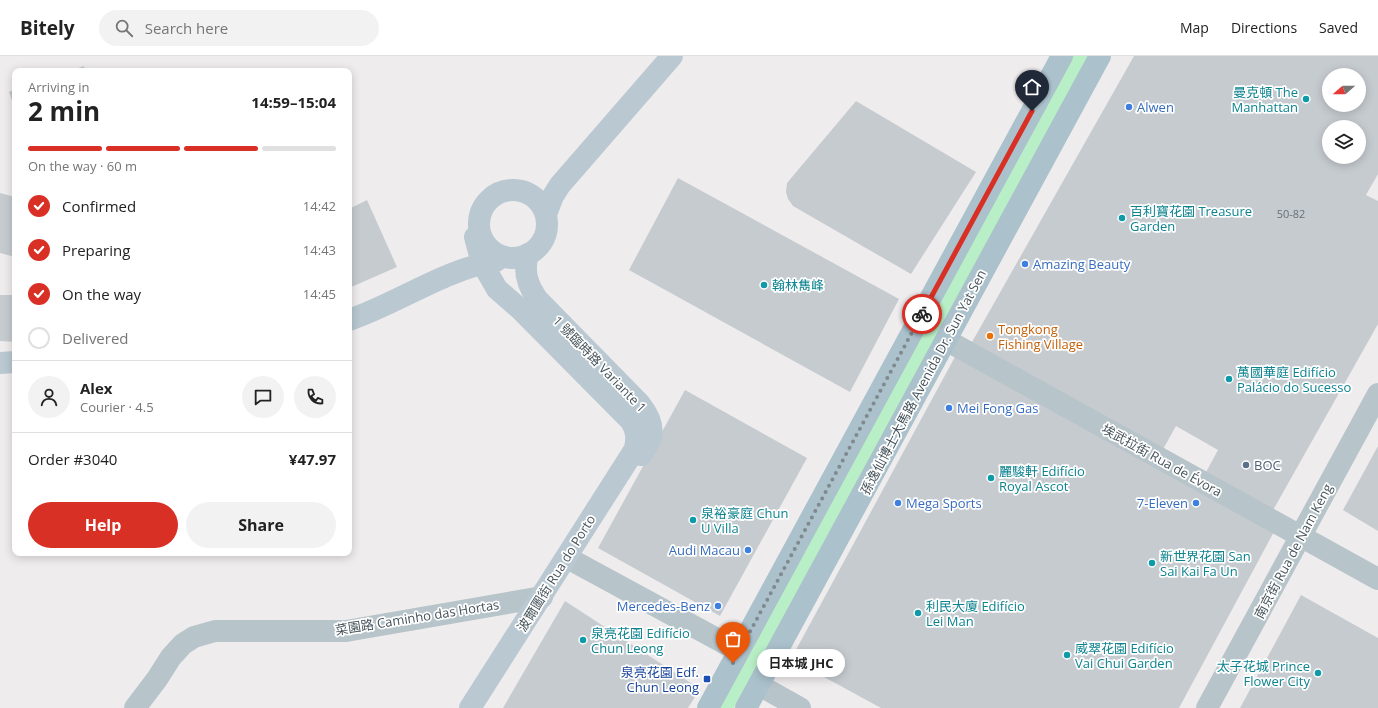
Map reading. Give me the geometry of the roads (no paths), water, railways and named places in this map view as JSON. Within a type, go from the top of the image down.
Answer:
[{"type":"main road","points":[[708,708],[1062,56]]},
{"type":"main road","name":"孫逸仙博士大馬路 Avenida Dr. Sun Yat Sen","points":[[746,708],[1100,56]]},
{"type":"street","points":[[546,214],[553,196],[560,185],[672,56]]},
{"type":"street","points":[[521,191],[541,185],[553,179],[582,159]]},
{"type":"street","points":[[352,319],[367,314],[441,279],[472,267],[519,256],[536,249],[542,242],[546,233],[547,224],[546,214],[541,204],[532,196],[521,191],[510,190],[498,194],[489,200],[482,210],[477,229],[472,267]]},
{"type":"street","points":[[477,229],[481,233],[487,245],[497,254],[519,256]]},
{"type":"street","points":[[441,279],[457,262],[477,229]]},
{"type":"street","name":"1 號臨時路 Variante 1","points":[[519,256],[526,264],[526,277],[531,291],[538,300],[640,404],[649,416],[651,424],[650,438],[628,476]]},
{"type":"street","name":"1 號臨時路 Variante 1","points":[[472,267],[472,272],[498,289],[520,309],[631,421],[637,436]]},
{"type":"street","name":"埃武拉街 Rua de Évora","points":[[946,340],[1378,579]]},
{"type":"street","points":[[0,363],[12,362]]},
{"type":"street","name":"南京街 Rua de Nam Keng","points":[[1207,708],[1378,394]]},
{"type":"street","name":"波爾圖街 Rua do Porto","points":[[470,708],[635,449],[637,436]]},
{"type":"street","name":"波爾圖街 Rua do Porto","points":[[481,708],[575,562],[628,476]]},
{"type":"street","points":[[575,562],[739,652]]},
{"type":"street","name":"菜園路 Caminho das Hortas","points":[[135,708],[157,679],[171,657],[183,644],[194,637],[215,631],[346,631],[542,597]]},
{"type":"street","points":[[759,685],[800,708]]},
{"type":"place","name":"曼克頓 The Manhattan","points":[[1306,99]]},
{"type":"place","name":"Alwen","points":[[1129,107]]},
{"type":"place","name":"百利寶花園 Treasure Garden","points":[[1122,218]]},
{"type":"place","name":"Amazing Beauty","points":[[1025,264]]},
{"type":"place","name":"翰林雋峰","points":[[764,285]]},
{"type":"place","name":"Tongkong Fishing Village","points":[[990,336]]},
{"type":"place","name":"萬國華庭 Edifício Palácio do Sucesso","points":[[1229,379]]},
{"type":"place","name":"Mei Fong Gas","points":[[949,408]]},
{"type":"place","name":"BOC","points":[[1246,465]]},
{"type":"place","name":"麗駿軒 Edifício Royal Ascot","points":[[991,478]]},
{"type":"place","name":"Mega Sports","points":[[898,503]]},
{"type":"place","name":"7-Eleven","points":[[1196,503]]},
{"type":"place","name":"泉裕豪庭 Chun U Villa","points":[[693,520]]},
{"type":"place","name":"Audi Macau","points":[[748,550]]},
{"type":"place","name":"新世界花園 San Sai Kai Fa Un","points":[[1152,563]]},
{"type":"place","name":"Mercedes-Benz","points":[[718,606]]},
{"type":"place","name":"利民大廈 Edifício Lei Man","points":[[918,613]]},
{"type":"place","name":"泉亮花園 Edifício Chun Leong","points":[[583,640]]},
{"type":"place","name":"威翠花園 Edifício Vai Chui Garden","points":[[1067,655]]},
{"type":"place","name":"日本城 JHC","points":[[733,663]]},
{"type":"place","name":"太子花城 Prince Flower City","points":[[1318,673]]},
{"type":"place","name":"泉亮花園 Edf. Chun Leong","points":[[707,679]]}]
